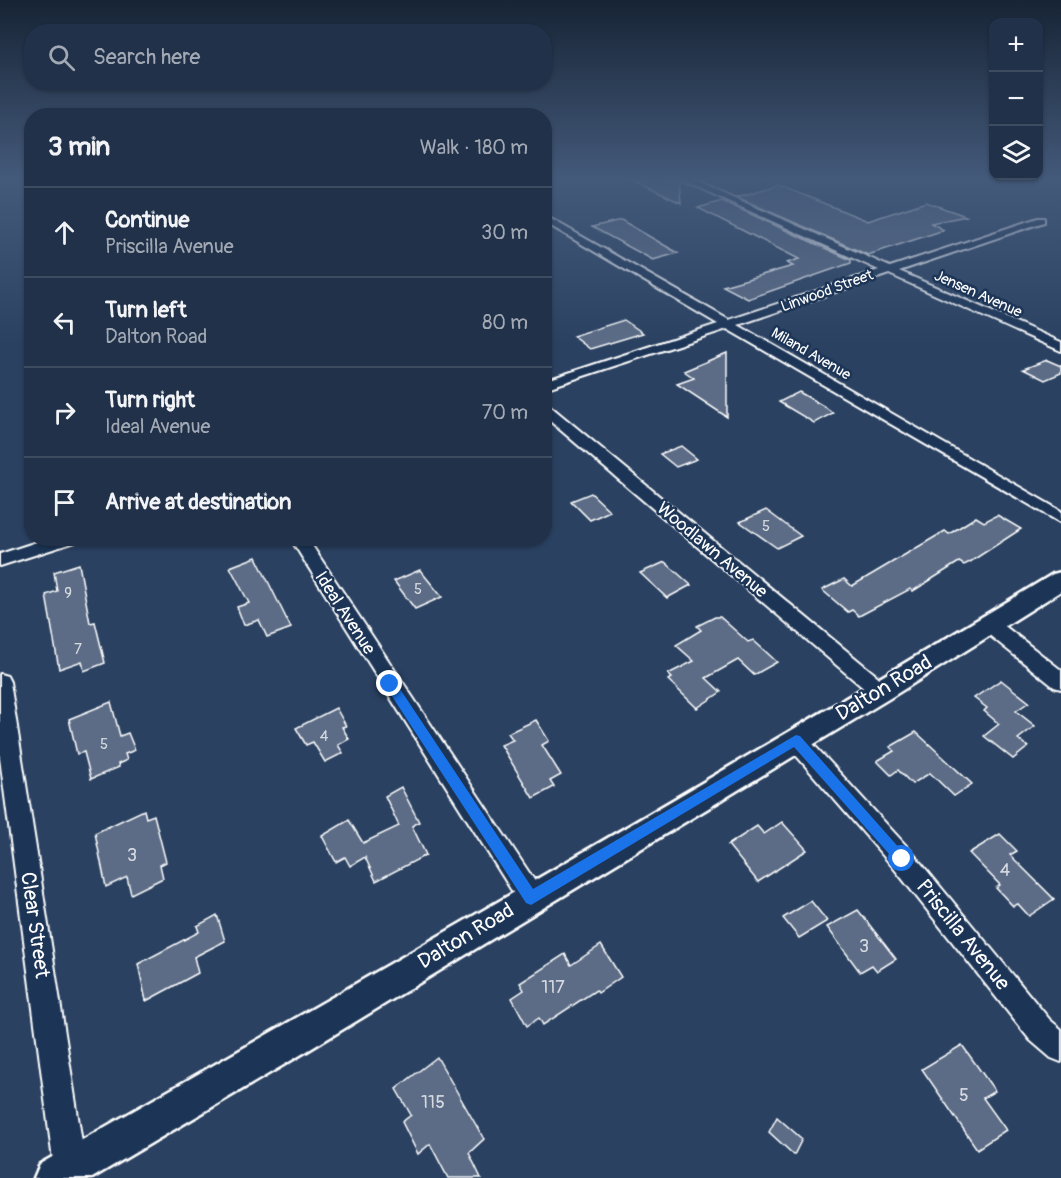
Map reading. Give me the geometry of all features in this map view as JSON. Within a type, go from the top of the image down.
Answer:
[{"type":"street","name":"Miland Avenue","points":[[573,235],[1061,518]]},
{"type":"street","name":"Jensen Avenue","points":[[808,235],[1061,347]]},
{"type":"street","name":"Linwood Street","points":[[552,382],[729,326],[886,270],[995,235]]},
{"type":"street","name":"Woodlawn Avenue","points":[[552,415],[881,691]]},
{"type":"street","points":[[0,560],[44,546]]},
{"type":"street","name":"Ideal Avenue","points":[[303,546],[531,898]]},
{"type":"street","name":"Dalton Road","points":[[62,1173],[305,1033],[881,691],[1061,580]]},
{"type":"street","points":[[990,625],[1061,681]]},
{"type":"street","name":"Clear Street","points":[[0,682],[62,1173]]},
{"type":"street","name":"Priscilla Avenue","points":[[796,740],[902,859],[1040,1030],[1061,1048]]},
{"type":"building","points":[[607,235],[647,235],[678,253],[653,260]]},
{"type":"building","points":[[751,235],[796,235],[851,260],[851,263],[748,299],[723,286],[793,266],[787,263],[799,259]]},
{"type":"building","points":[[823,235],[929,235],[868,255]]},
{"type":"building","points":[[624,320],[643,333],[590,349],[573,336]]},
{"type":"building","points":[[727,353],[727,417],[677,384],[694,378],[684,371]]},
{"type":"building","points":[[1047,360],[1061,366],[1061,373],[1045,380],[1023,369]]},
{"type":"building","points":[[799,392],[833,413],[814,423],[779,402]]},
{"type":"building","points":[[681,446],[697,459],[676,467],[660,454]]},
{"type":"building","points":[[591,493],[610,511],[590,520],[571,501]]},
{"type":"building","points":[[766,510],[801,536],[777,548],[740,522]]},
{"type":"building","points":[[997,515],[1021,529],[970,562],[964,565],[959,562],[913,591],[910,589],[859,616],[852,610],[848,612],[822,590],[844,579],[852,586],[945,531],[949,534],[976,517],[984,522]]},
{"type":"building","points":[[256,557],[291,628],[267,637],[259,620],[244,625],[237,607],[249,603],[230,567]]},
{"type":"building","points":[[665,562],[691,585],[667,598],[640,573]]},
{"type":"building","points":[[79,564],[90,623],[95,622],[105,663],[84,671],[82,661],[59,669],[46,595],[57,591],[54,572]]},
{"type":"building","points":[[420,570],[442,597],[415,609],[394,581]]},
{"type":"building","points":[[715,617],[720,617],[748,642],[753,640],[777,662],[754,675],[738,660],[706,678],[721,692],[697,708],[668,680],[672,678],[668,674],[694,661],[676,645],[701,630],[697,626]]},
{"type":"building","points":[[1001,680],[1029,702],[1016,711],[1035,726],[1018,739],[1028,747],[1013,759],[984,736],[999,724],[984,711],[987,708],[974,698]]},
{"type":"building","points":[[111,702],[120,736],[128,733],[135,750],[125,754],[127,760],[118,764],[119,767],[91,779],[84,752],[77,754],[69,719]]},
{"type":"building","points":[[336,708],[346,726],[342,727],[349,739],[338,745],[343,753],[325,762],[313,742],[306,745],[296,728]]},
{"type":"building","points":[[536,720],[549,741],[542,745],[561,775],[550,781],[554,787],[533,798],[501,745],[513,740],[508,733]]},
{"type":"building","points":[[916,732],[972,784],[954,796],[930,773],[912,784],[898,770],[891,775],[877,761],[894,751],[890,747]]},
{"type":"building","points":[[401,787],[419,822],[412,826],[426,855],[376,881],[365,857],[350,866],[345,857],[336,862],[322,836],[349,820],[363,843],[399,826],[385,796]]},
{"type":"building","points":[[144,810],[146,818],[154,815],[166,862],[160,865],[163,878],[131,894],[127,877],[106,887],[95,833]]},
{"type":"building","points":[[782,822],[807,850],[758,882],[728,845],[757,826],[764,834]]},
{"type":"building","points":[[1000,834],[1017,851],[1010,855],[1054,899],[1029,916],[1018,904],[1013,906],[996,888],[1000,885],[969,853]]},
{"type":"building","points":[[811,901],[827,921],[799,938],[783,918]]},
{"type":"building","points":[[858,910],[896,959],[877,971],[872,965],[860,972],[827,927]]},
{"type":"building","points":[[217,915],[225,941],[194,957],[198,973],[146,1001],[138,964],[199,932],[197,926]]},
{"type":"building","points":[[601,945],[621,977],[598,993],[596,990],[543,1025],[539,1018],[527,1026],[512,998],[524,990],[520,983],[565,954],[571,965]]},
{"type":"building","points":[[962,1045],[995,1091],[983,1098],[1006,1130],[977,1149],[922,1069]]},
{"type":"building","points":[[437,1057],[484,1139],[469,1153],[481,1178],[448,1178],[430,1144],[418,1154],[402,1122],[411,1115],[396,1089]]},
{"type":"building","points":[[777,1117],[802,1139],[794,1155],[769,1132]]},
{"type":"route","points":[[390,684],[531,898],[796,740],[902,859]]}]
